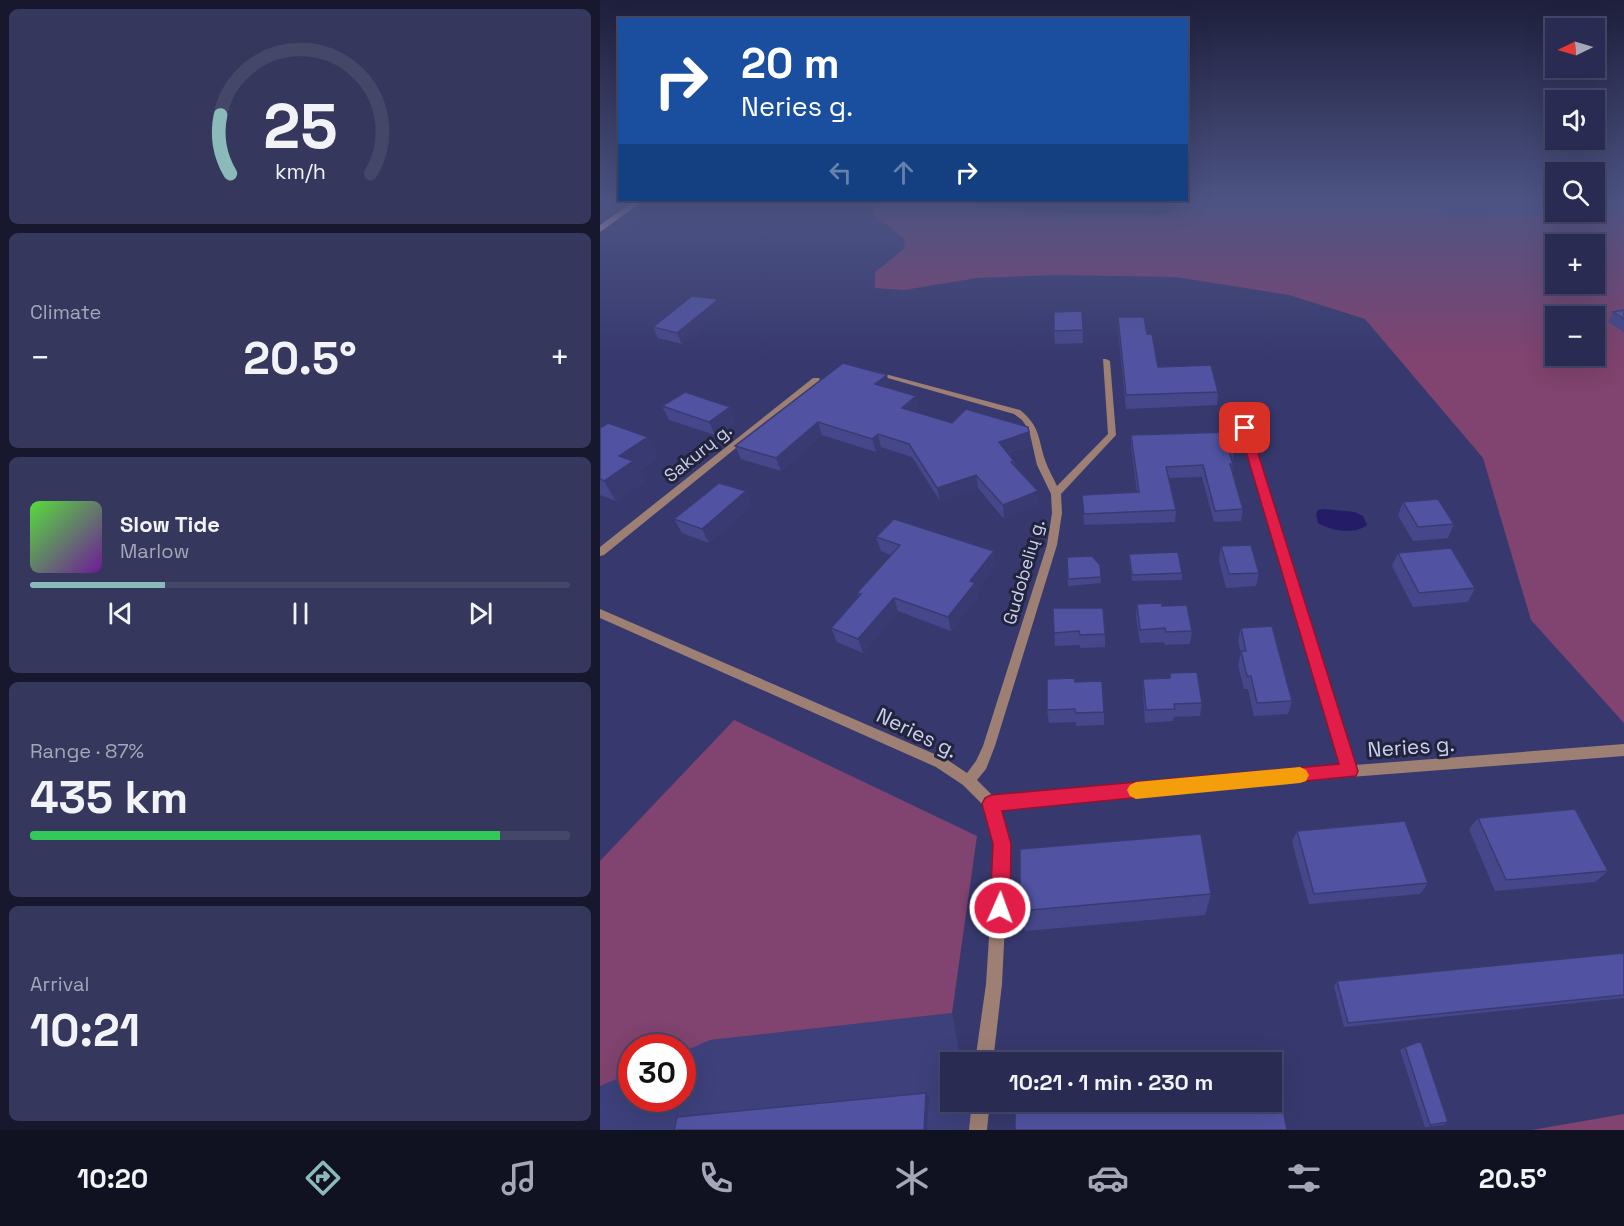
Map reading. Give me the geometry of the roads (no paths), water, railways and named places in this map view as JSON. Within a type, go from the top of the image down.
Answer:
[{"type":"street","points":[[1056,493],[1112,435],[1106,361]]},
{"type":"street","name":"Gudobelių g.","points":[[874,373],[1017,412],[1029,420],[1035,431],[1041,464],[1056,493],[1058,511],[1052,545],[988,746],[981,765],[968,782]]},
{"type":"street","name":"Sakurų g.","points":[[600,552],[816,380]]},
{"type":"street","points":[[1245,428],[1350,771]]},
{"type":"street","name":"Neries g.","points":[[600,613],[941,763],[968,782],[991,804],[1350,771],[1624,750]]},
{"type":"street","points":[[985,1052],[995,973],[1002,844],[991,804]]},
{"type":"street","points":[[978,1130],[980,1112]]}]
